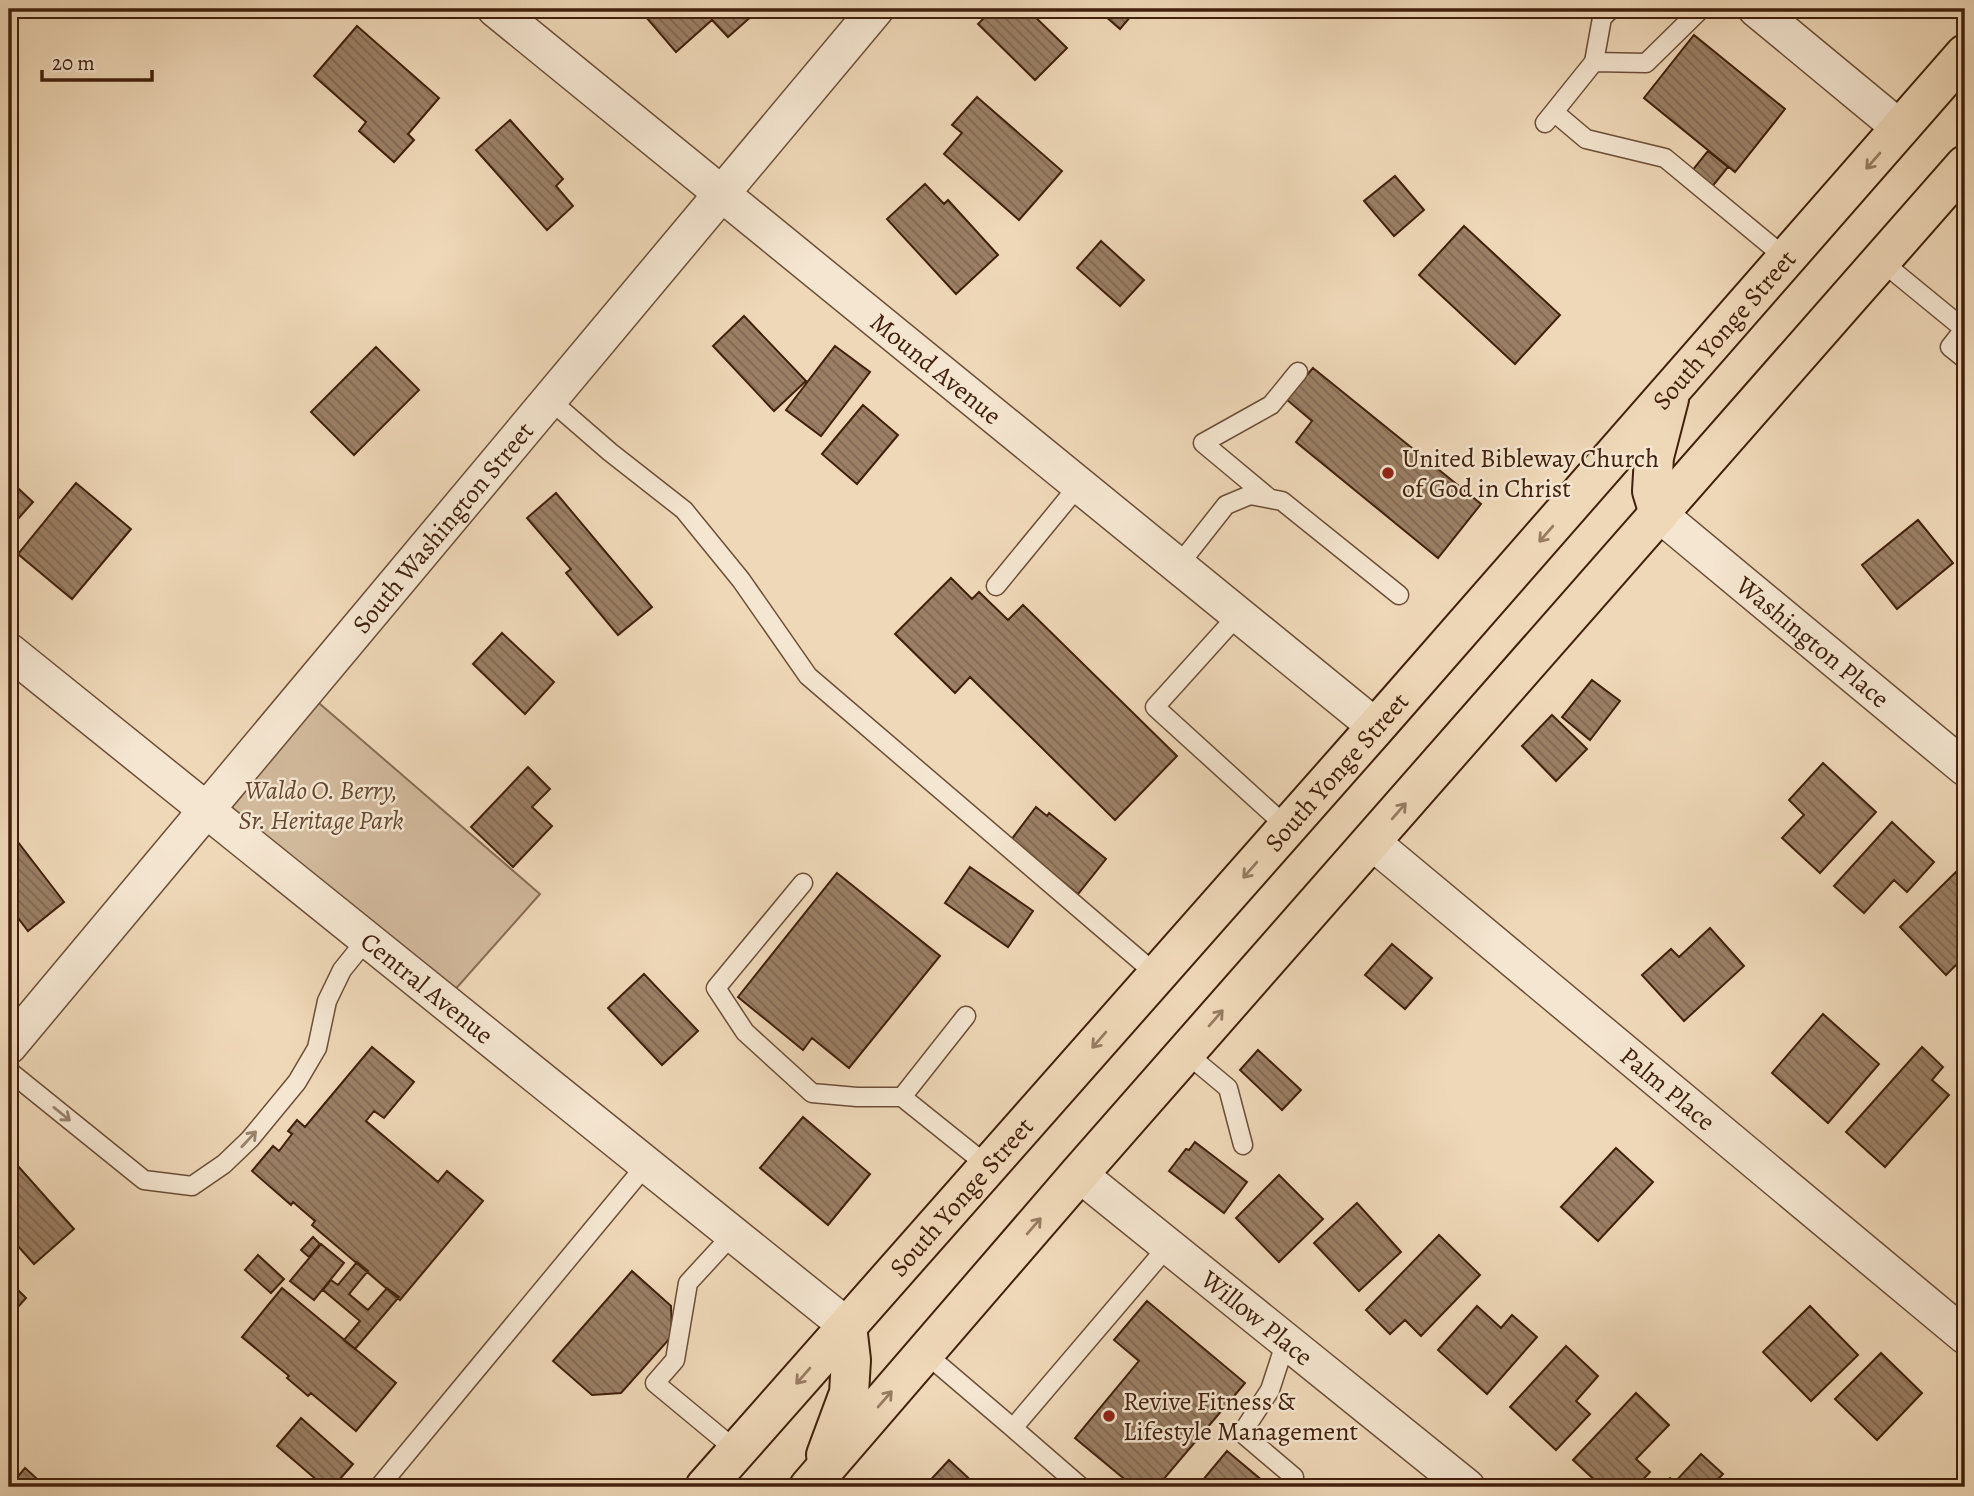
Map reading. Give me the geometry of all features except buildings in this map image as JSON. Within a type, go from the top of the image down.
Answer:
[{"type":"main road","name":"South Yonge Street","points":[[705,1487],[1965,54]]},
{"type":"main road","points":[[813,1482],[1079,1174],[1965,165]]},
{"type":"main road","points":[[1659,514],[1652,491],[1654,457],[1672,390]]},
{"type":"main road","points":[[813,1482],[849,1393],[851,1360],[847,1326]]},
{"type":"street","name":"Mound Avenue","points":[[495,9],[1376,727]]},
{"type":"street","name":"South Washington Street","points":[[9,1046],[876,9]]},
{"type":"street","points":[[1756,9],[1901,129]]},
{"type":"street","name":"Washington Place","points":[[1659,514],[1965,768]]},
{"type":"street","name":"Central Avenue","points":[[9,651],[847,1326]]},
{"type":"street","name":"Palm Place","points":[[1372,842],[1965,1336]]},
{"type":"street","name":"Willow Place","points":[[1079,1174],[1467,1487]]},
{"type":"lane","points":[[1611,9],[1602,18],[1594,62],[1550,117],[1586,139],[1665,158],[1787,259]]},
{"type":"lane","points":[[1594,62],[1646,63],[1701,9]]},
{"type":"lane","points":[[1881,261],[1965,328],[1950,347],[1965,359]]},
{"type":"lane","points":[[1269,498],[1203,443],[1271,405],[1298,372]]},
{"type":"lane","points":[[550,400],[610,452],[684,510],[741,580],[808,676],[1157,975]]},
{"type":"lane","points":[[996,586],[1079,485]]},
{"type":"lane","points":[[1178,566],[1226,505],[1250,495],[1282,500],[1399,595]]},
{"type":"lane","points":[[1238,615],[1155,706],[1287,827]]},
{"type":"lane","points":[[803,883],[716,988],[745,1032],[812,1093],[902,1097],[988,1166]]},
{"type":"lane","points":[[9,1071],[144,1180],[192,1186],[224,1164],[250,1139],[297,1082],[317,1048],[327,1001],[342,970],[367,939]]},
{"type":"lane","points":[[902,1097],[967,1016]]},
{"type":"lane","points":[[1186,1053],[1228,1088],[1242,1145]]},
{"type":"lane","points":[[379,1487],[646,1165]]},
{"type":"lane","points":[[733,1234],[688,1283],[675,1360],[655,1383],[737,1451]]},
{"type":"lane","points":[[1013,1428],[1168,1246]]},
{"type":"lane","points":[[1286,1340],[1270,1390],[1242,1433],[1294,1477]]},
{"type":"lane","points":[[925,1353],[1081,1487]]},
{"type":"green space","name":"Waldo O. Berry, Sr. Heritage Park","points":[[305,691],[540,894],[444,1002],[206,810]]},
{"type":"place","name":"United Bibleway Church of God in Christ","points":[[1388,473]]},
{"type":"place","name":"Revive Fitness & Lifestyle Management","points":[[1109,1416]]}]
